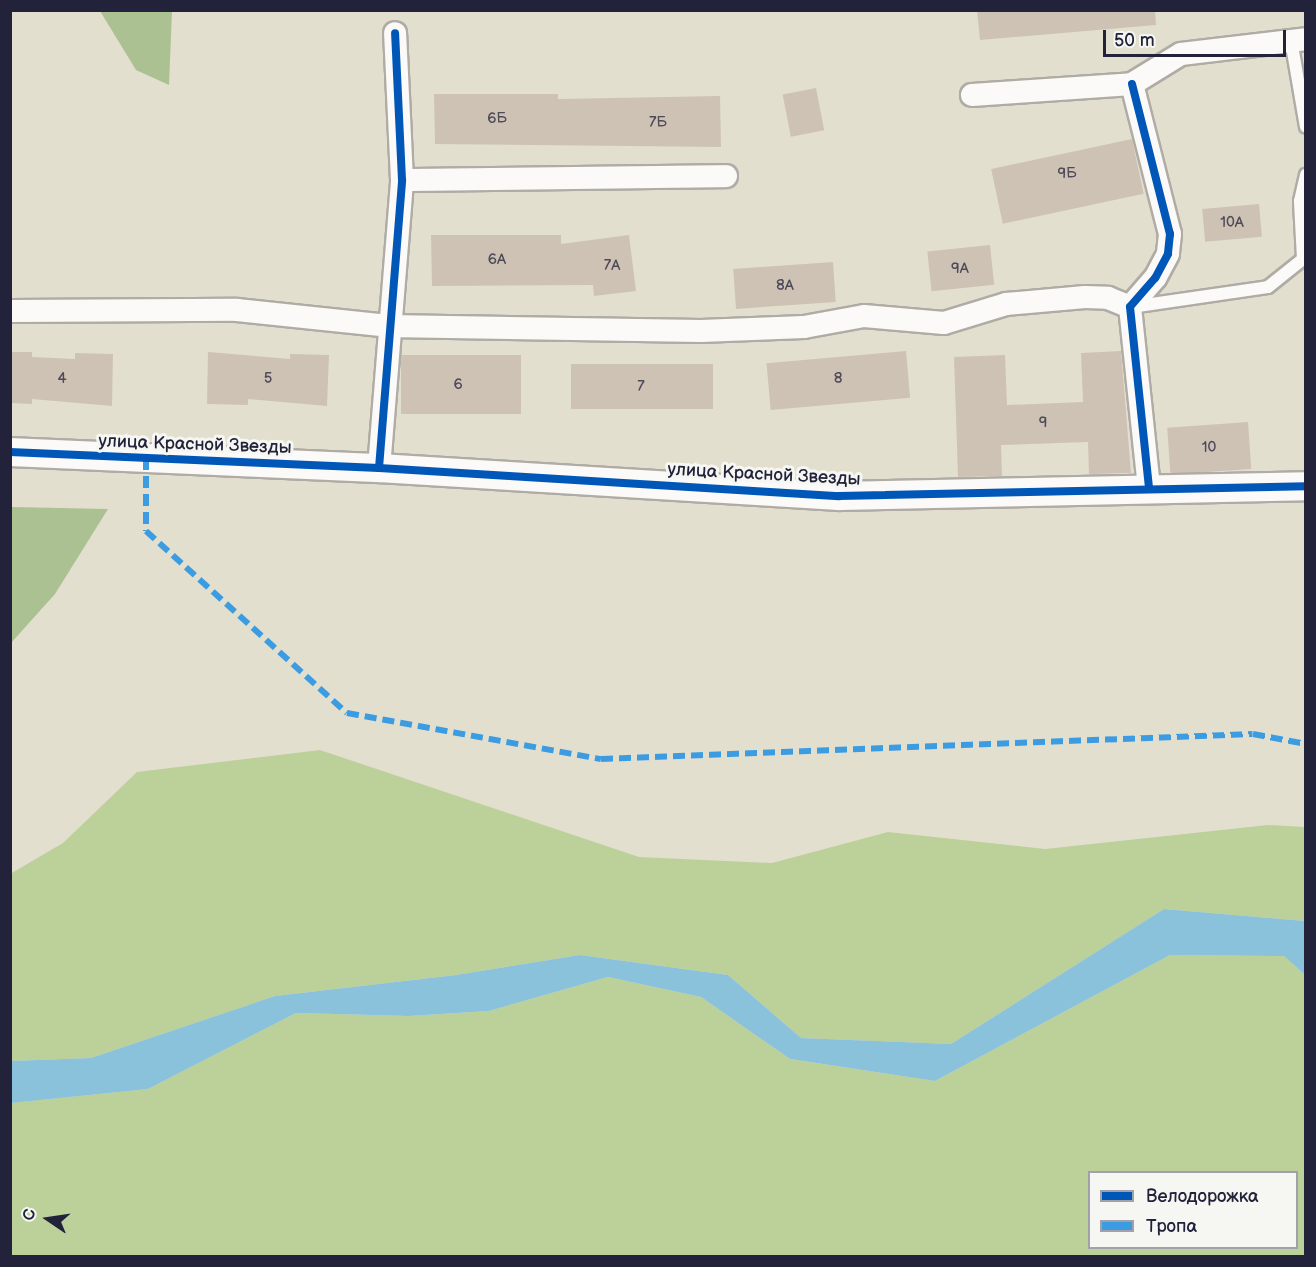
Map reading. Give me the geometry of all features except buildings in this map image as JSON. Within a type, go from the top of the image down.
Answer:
[{"type":"street","points":[[379,468],[388,326],[402,180],[394,33]]},
{"type":"street","points":[[972,95],[1132,84],[1181,54],[1298,40]]},
{"type":"street","points":[[1132,84],[1170,234],[1164,262],[1130,307],[1149,488]]},
{"type":"street","points":[[402,180],[726,176]]},
{"type":"street","points":[[10,311],[237,310],[388,326],[701,331],[804,327],[864,316],[944,323],[1006,304],[1085,297],[1108,298],[1130,307]]},
{"type":"street","name":"улица Красной Звезды","points":[[10,452],[379,468],[839,496],[1305,486]]},
{"type":"lane","points":[[1298,40],[1305,127]]},
{"type":"lane","points":[[1130,307],[1268,287],[1304,259],[1300,201],[1305,175]]},
{"type":"green space","points":[[100,11],[172,11],[169,85],[136,70]]},
{"type":"green space","points":[[11,507],[108,509],[55,594],[11,643]]},
{"type":"green space","points":[[320,750],[639,857],[772,863],[888,832],[1045,849],[1268,825],[1305,827],[1306,921],[1164,909],[951,1044],[801,1038],[728,975],[580,955],[456,975],[275,996],[91,1058],[11,1061],[10,874],[63,843],[137,772]]},
{"type":"green space","points":[[1170,955],[1284,956],[1305,975],[1305,1256],[11,1256],[10,1103],[148,1089],[296,1013],[409,1016],[489,1011],[608,977],[701,997],[790,1059],[935,1081]]},
{"type":"water","points":[[1164,909],[1305,921],[1305,975],[1284,956],[1170,955],[935,1081],[790,1059],[701,997],[608,977],[489,1011],[409,1016],[296,1013],[148,1089],[11,1103],[11,1061],[91,1058],[275,996],[456,975],[580,955],[728,975],[801,1038],[951,1044]]},
{"type":"marked path","points":[[146,458],[146,531],[347,713],[601,759],[1253,734],[1306,744]]},
{"type":"cycle path","points":[[379,468],[402,180],[395,33]]},
{"type":"cycle path","points":[[1132,84],[1170,234],[1168,254],[1155,278],[1130,307],[1149,488]]},
{"type":"cycle path","points":[[10,452],[379,468],[839,496],[1306,486]]}]
